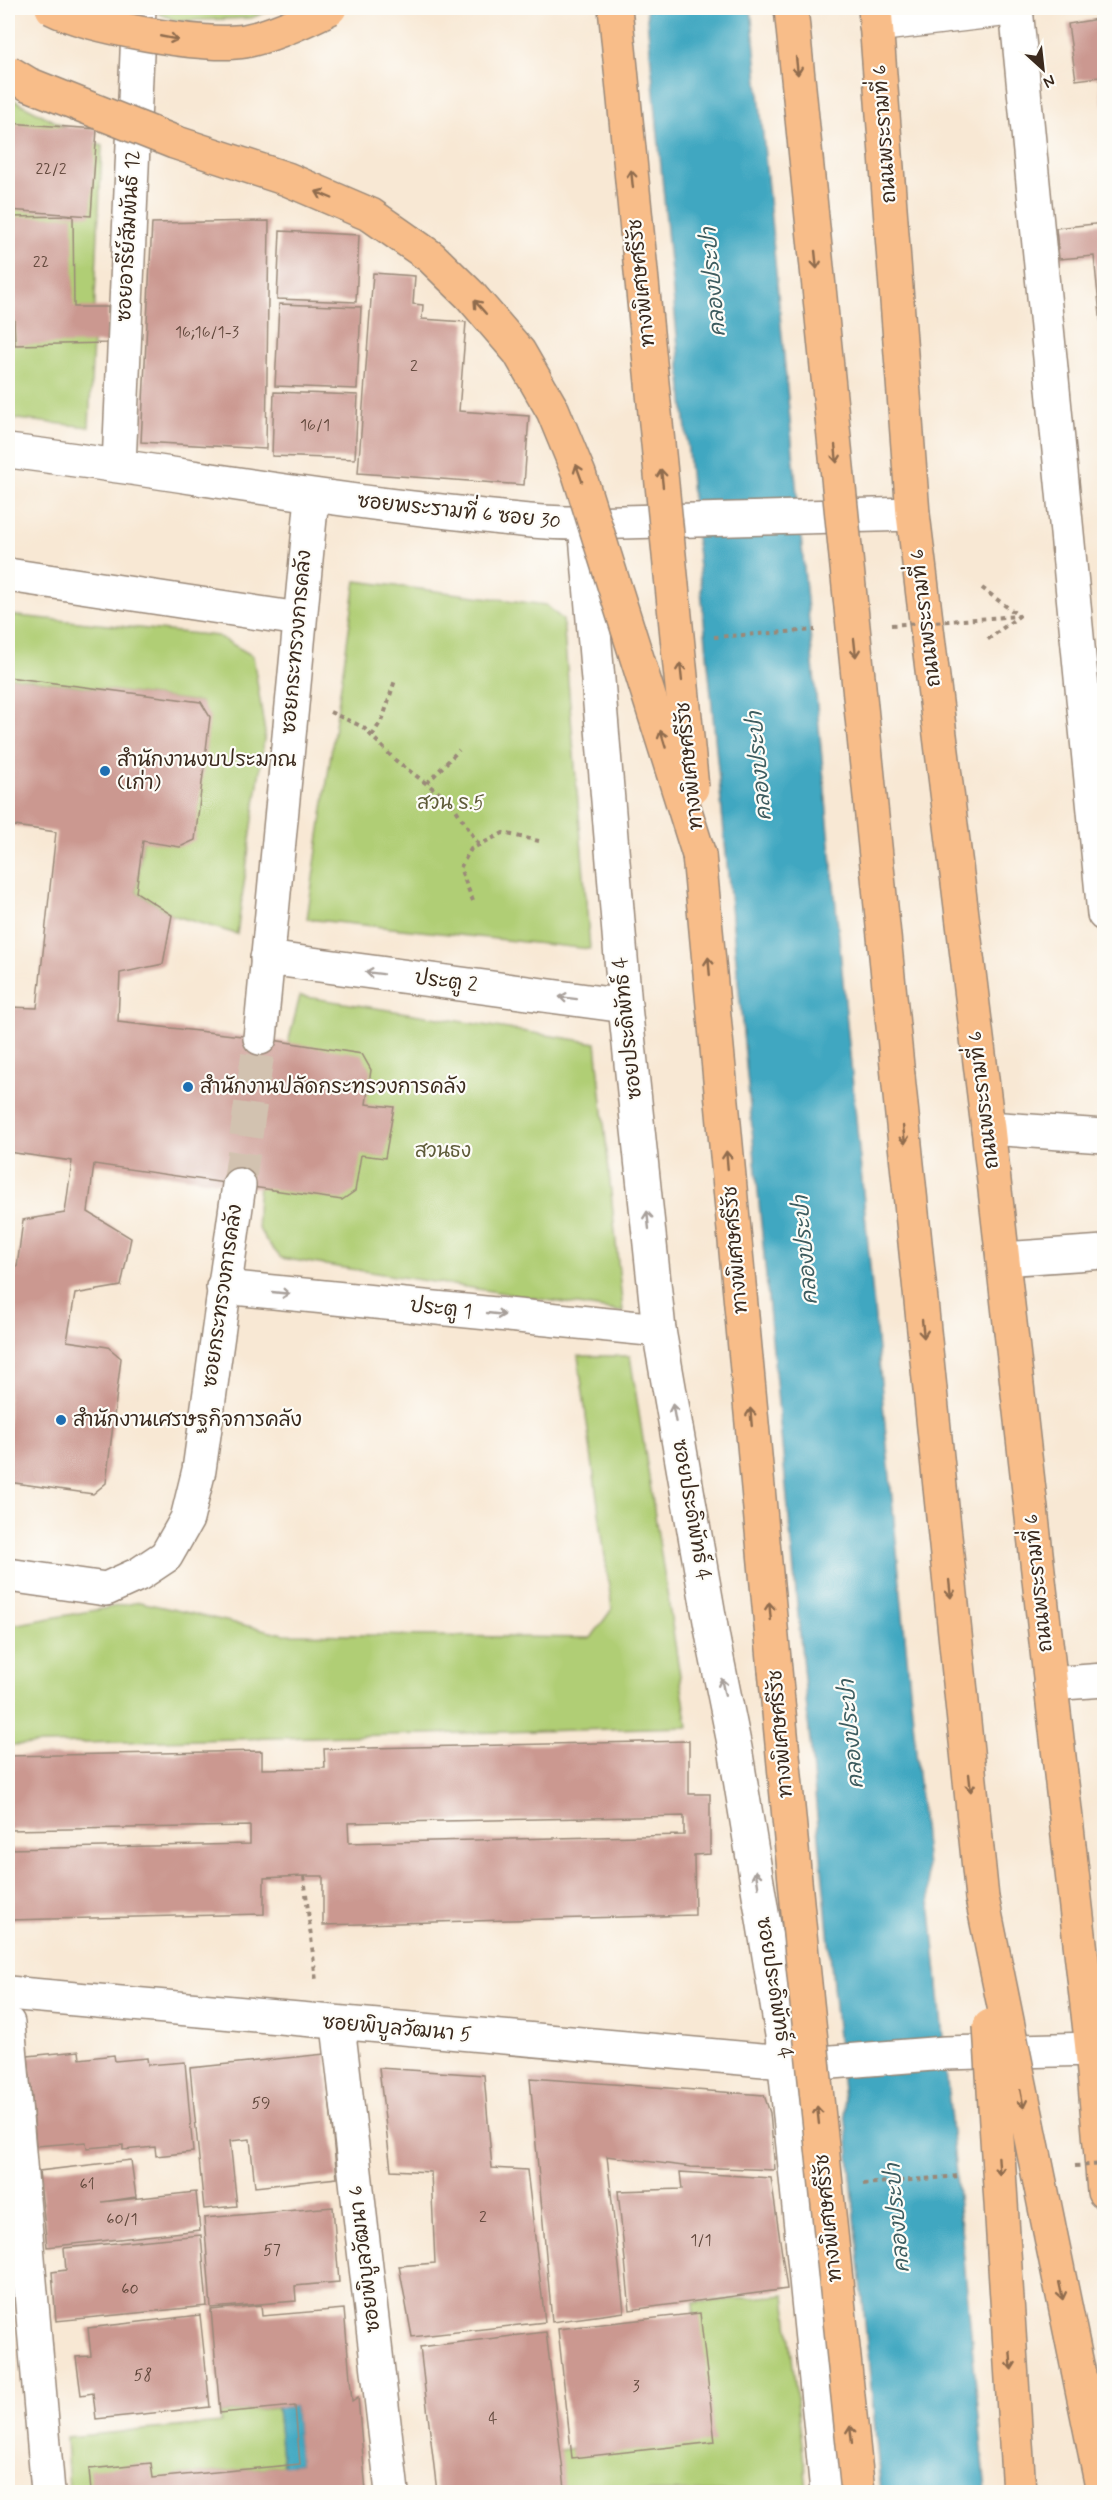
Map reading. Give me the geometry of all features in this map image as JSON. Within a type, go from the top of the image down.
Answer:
[{"type":"main road","points":[[52,8],[106,25],[180,40],[244,41],[330,8]]},
{"type":"main road","name":"ทางพิเศษศรีรัช","points":[[615,8],[699,855],[801,1943],[858,2493]]},
{"type":"main road","points":[[791,8],[982,1898],[1019,2493]]},
{"type":"main road","name":"ถนนพระรามที่ 6","points":[[876,16],[913,514],[1003,1259],[1092,2049],[1104,2192]]},
{"type":"main road","points":[[8,72],[28,84],[174,142],[287,179],[371,215],[431,257],[477,303],[519,352],[553,411],[579,474],[699,855]]},
{"type":"main road","points":[[982,1898],[1103,2493]]},
{"type":"street","name":"ซอยอารีย์สัมพันธ์ 12","points":[[119,465],[139,8]]},
{"type":"street","points":[[876,16],[1017,8],[1097,757],[1104,914]]},
{"type":"street","name":"ซอยพระรามที่ 6 ซอย 30","points":[[8,451],[119,465],[312,497],[539,521],[585,523],[913,514]]},
{"type":"street","name":"ซอยกระทรวงการคลัง","points":[[260,1038],[312,497]]},
{"type":"street","name":"ซอยประดิพัทธ์ 4","points":[[585,523],[626,1006],[659,1330],[714,1644],[735,1748],[786,2062],[827,2493]]},
{"type":"street","points":[[8,575],[299,619]]},
{"type":"street","name":"ประตู 2","points":[[267,958],[626,1006]]},
{"type":"street","points":[[988,1128],[1104,1136]]},
{"type":"street","name":"ซอยกระทรวงการคลัง","points":[[8,1575],[106,1589],[139,1574],[166,1556],[187,1519],[199,1470],[239,1185]]},
{"type":"street","points":[[1003,1259],[1104,1252]]},
{"type":"street","name":"ประตู 1","points":[[223,1287],[659,1330]]},
{"type":"street","points":[[1050,1684],[1104,1680]]},
{"type":"street","name":"ซอยพิบูลวัฒนา 5","points":[[8,1993],[338,2025],[807,2064],[945,2053],[1092,2049]]},
{"type":"street","points":[[8,2023],[48,2493]]},
{"type":"street","name":"ซอยพิบูลวัฒนา 6","points":[[338,2025],[392,2493]]},
{"type":"path","points":[[982,588],[1019,616]]},
{"type":"path","points":[[888,625],[1019,616]]},
{"type":"path","points":[[987,640],[1019,616]]},
{"type":"path","points":[[709,637],[816,630]]},
{"type":"path","points":[[372,736],[383,718],[395,680]]},
{"type":"path","points":[[292,704],[327,711],[363,727],[395,760],[451,802],[479,845]]},
{"type":"path","points":[[427,783],[459,750]]},
{"type":"path","points":[[473,901],[460,868],[471,849],[503,832],[539,841]]},
{"type":"path","points":[[304,1876],[316,1982]]},
{"type":"path","points":[[1072,2166],[1104,2164]]},
{"type":"path","points":[[858,2184],[965,2175]]},
{"type":"green space","points":[[146,8],[277,8],[251,18],[177,21]]},
{"type":"green space","points":[[8,97],[102,146],[89,427],[8,418]]},
{"type":"green space","name":"สวน ร.5","points":[[356,581],[546,605],[563,620],[590,949],[307,919]]},
{"type":"green space","points":[[8,615],[218,636],[253,656],[265,733],[237,934],[172,915],[136,892],[143,841],[201,702],[8,677]]},
{"type":"green space","name":"สวนธง","points":[[300,996],[596,1043],[623,1312],[281,1258],[265,1240],[259,1228],[257,1211],[259,1184],[272,1115]]},
{"type":"green space","points":[[578,1356],[630,1356],[688,1727],[8,1745],[8,1622],[18,1624],[140,1602],[284,1634],[591,1638],[612,1609]]},
{"type":"green space","points":[[785,2295],[807,2489],[804,2492],[556,2492],[553,2451],[699,2430],[693,2303]]},
{"type":"green space","points":[[277,2408],[283,2466],[175,2476],[174,2492],[69,2492],[66,2437],[221,2423],[220,2413]]},
{"type":"water","name":"คลองประปา","points":[[646,8],[751,8],[986,2492],[881,2492]]},
{"type":"water","points":[[295,2406],[300,2464],[283,2466],[277,2408]]},
{"type":"building","points":[[1104,18],[1103,106],[1099,77],[1076,80],[1068,24]]},
{"type":"building","points":[[8,123],[97,129],[91,216],[8,210]]},
{"type":"building","points":[[73,216],[74,307],[108,307],[108,343],[15,345],[14,319],[8,319],[8,217]]},
{"type":"building","points":[[269,221],[266,449],[141,442],[152,223]]},
{"type":"building","points":[[1104,223],[1103,345],[1094,256],[1059,259],[1056,228]]},
{"type":"building","points":[[280,231],[359,235],[356,302],[277,299]]},
{"type":"building","points":[[373,273],[415,276],[413,304],[423,305],[422,319],[466,322],[459,411],[529,416],[524,485],[358,473]]},
{"type":"building","points":[[279,304],[361,307],[357,389],[275,386]]},
{"type":"building","points":[[274,392],[358,395],[355,459],[272,456]]},
{"type":"building","name":"สำนักงานปลัดกระทรวงการคลัง","points":[[8,677],[201,702],[210,717],[195,840],[180,847],[143,841],[136,892],[172,915],[163,964],[120,973],[118,1022],[260,1038],[362,1054],[371,1070],[366,1104],[394,1107],[385,1158],[361,1155],[355,1191],[342,1200],[94,1164],[88,1212],[131,1238],[121,1286],[75,1294],[67,1341],[108,1347],[121,1358],[106,1483],[93,1494],[8,1482],[8,1272],[17,1267],[23,1220],[65,1213],[72,1161],[8,1152],[8,1007],[37,1008],[56,832],[8,825]]},
{"type":"building","points":[[689,1741],[689,1794],[710,1794],[710,1854],[694,1855],[695,1915],[323,1925],[323,1876],[304,1876],[264,1878],[264,1914],[8,1920],[8,1849],[250,1844],[250,1826],[8,1830],[8,1756],[262,1751],[262,1769],[325,1768],[324,1749]],"holes":[[[684,1816],[684,1835],[349,1843],[348,1823]]]},
{"type":"building","points":[[79,2051],[80,2059],[114,2055],[115,2061],[147,2058],[148,2065],[185,2062],[193,2152],[156,2156],[155,2147],[123,2150],[123,2145],[87,2148],[86,2142],[36,2146],[28,2056]]},
{"type":"building","points":[[325,2054],[337,2178],[255,2187],[250,2139],[230,2141],[237,2206],[204,2209],[190,2068]]},
{"type":"building","points":[[379,2068],[484,2075],[492,2168],[527,2170],[545,2322],[412,2337],[399,2266],[435,2263],[431,2172],[391,2170]]},
{"type":"building","points":[[530,2078],[764,2095],[770,2113],[775,2170],[691,2167],[607,2156],[624,2312],[552,2322]]},
{"type":"building","points":[[131,2160],[136,2197],[102,2202],[196,2192],[200,2230],[47,2247],[39,2171]]},
{"type":"building","points":[[680,2172],[771,2178],[787,2289],[630,2310],[618,2191],[682,2189]]},
{"type":"building","points":[[333,2207],[339,2282],[295,2286],[296,2301],[211,2308],[204,2218]]},
{"type":"building","points":[[201,2235],[207,2306],[56,2321],[52,2272],[66,2270],[64,2248]]},
{"type":"building","points":[[261,2305],[262,2316],[344,2309],[352,2401],[358,2397],[366,2492],[91,2492],[89,2469],[151,2463],[153,2478],[300,2464],[295,2406],[220,2413],[211,2310]]},
{"type":"building","points":[[700,2313],[715,2442],[572,2458],[558,2329]]},
{"type":"building","points":[[200,2315],[210,2407],[96,2419],[93,2393],[81,2395],[76,2357],[91,2356],[88,2328]]},
{"type":"building","points":[[546,2332],[565,2488],[529,2492],[437,2492],[420,2347]]},
{"type":"tunnel","points":[[239,1185],[260,1038]]},
{"type":"place","name":"สำนักงานงบประมาณ (เก่า)","points":[[105,771]]},
{"type":"place","name":"สำนักงานปลัดกระทรวงการคลัง","points":[[188,1087]]},
{"type":"place","name":"สำนักงานเศรษฐกิจการคลัง","points":[[61,1420]]}]
